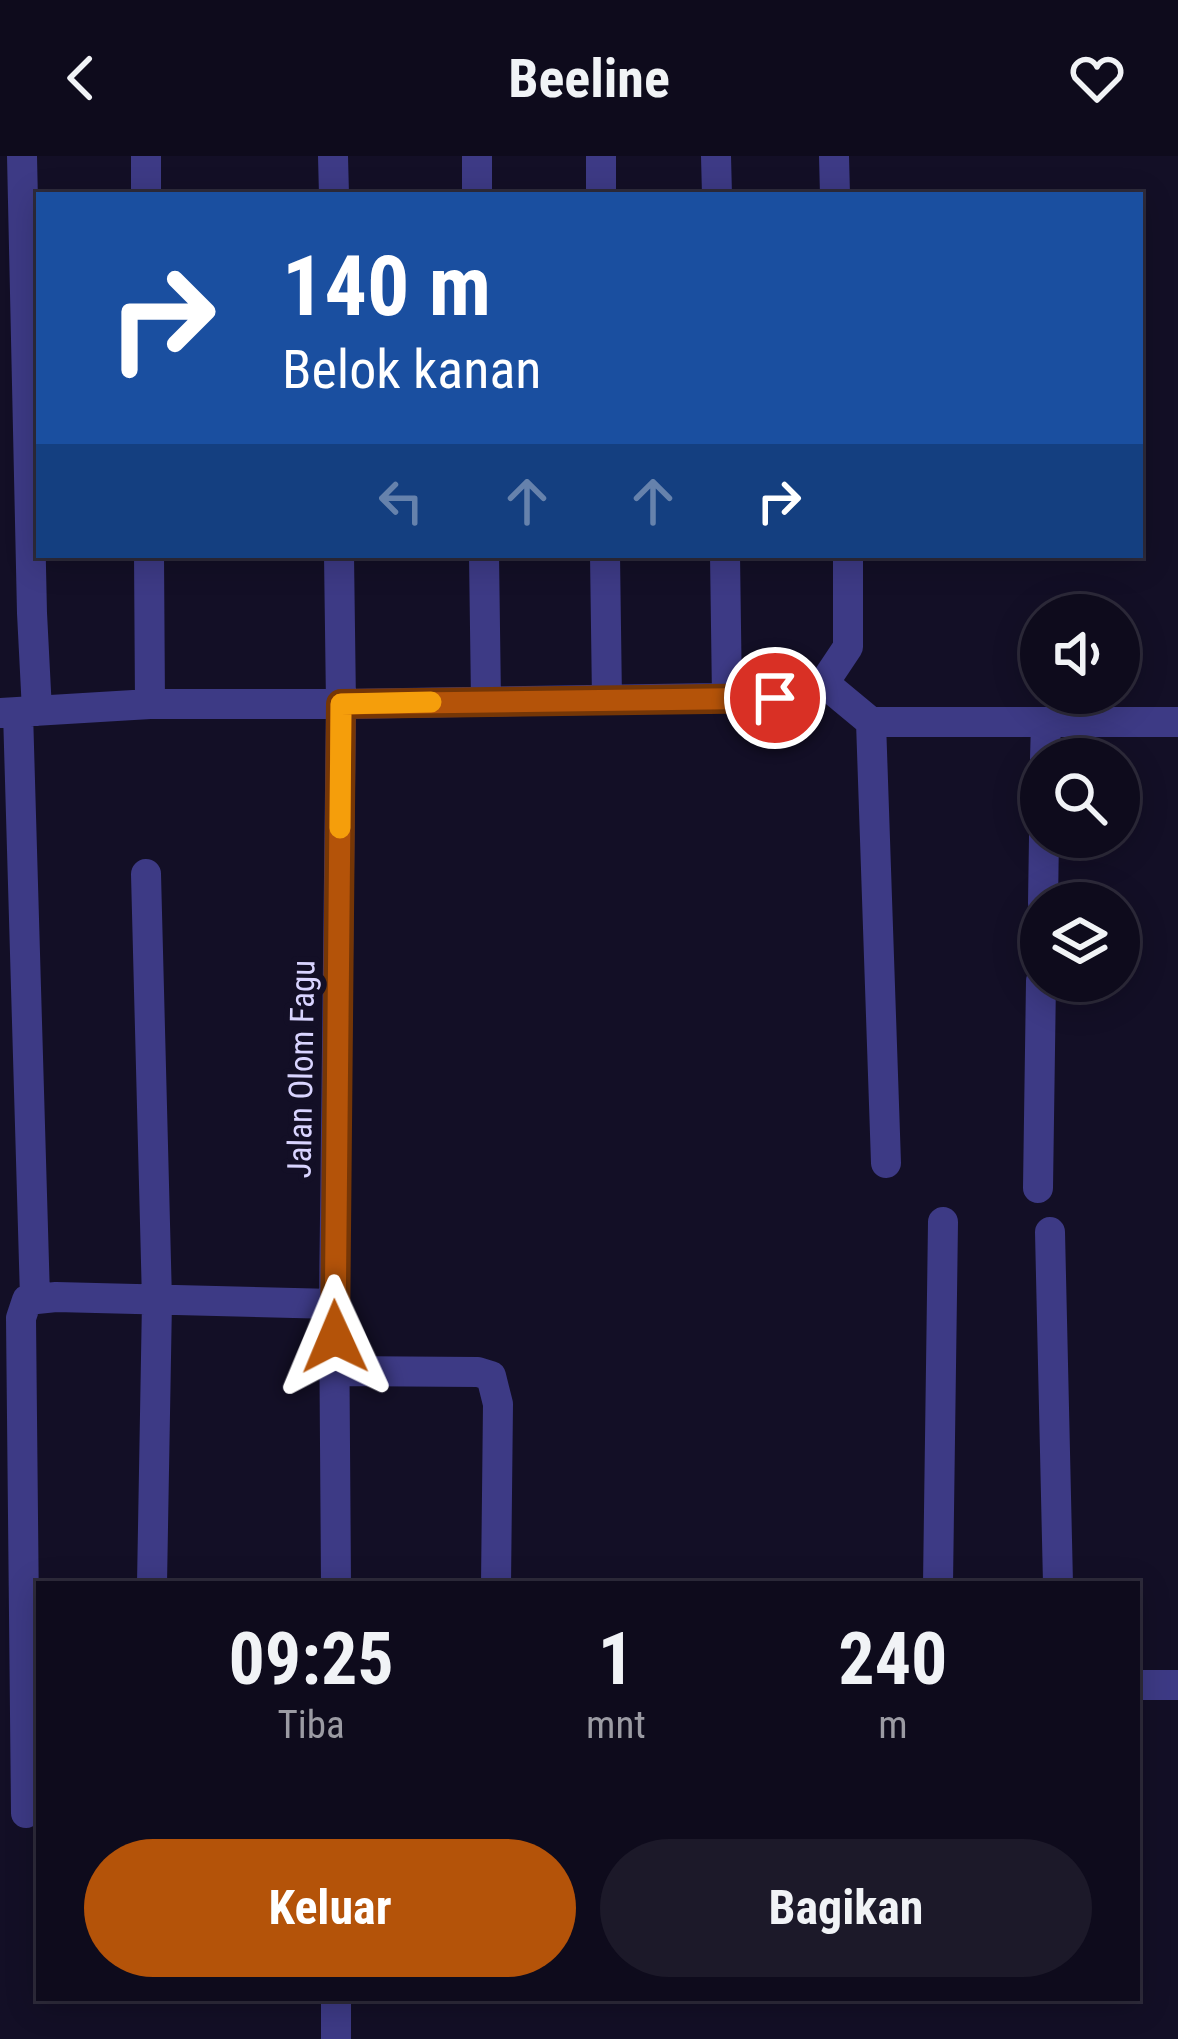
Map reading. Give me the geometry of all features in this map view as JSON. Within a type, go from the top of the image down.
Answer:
[{"type":"street","points":[[22,156],[32,613],[18,712],[35,1298]]},
{"type":"street","points":[[146,156],[146,192]]},
{"type":"street","points":[[333,156],[334,192]]},
{"type":"street","points":[[477,156],[477,192]]},
{"type":"street","points":[[601,156],[601,192]]},
{"type":"street","points":[[716,156],[717,192]]},
{"type":"street","points":[[834,156],[836,192]]},
{"type":"street","points":[[149,558],[151,704]]},
{"type":"street","name":"Jalan Olom Fagu","points":[[336,1581],[339,558]]},
{"type":"street","points":[[484,558],[486,701]]},
{"type":"street","points":[[605,558],[607,700]]},
{"type":"street","points":[[725,558],[727,698]]},
{"type":"street","points":[[18,712],[151,704],[775,698],[824,683],[848,646],[848,558]]},
{"type":"street","points":[[824,683],[871,722],[1178,722]]},
{"type":"street","points":[[871,722],[886,1163]]},
{"type":"street","points":[[1046,722],[1046,738]]},
{"type":"street","points":[[146,874],[157,1301],[152,1581]]},
{"type":"street","points":[[1038,1188],[1042,1002]]},
{"type":"street","points":[[938,1581],[943,1222]]},
{"type":"street","points":[[1049,1232],[1058,1581]]},
{"type":"street","points":[[22,1813],[21,1318],[27,1300],[334,1304]]},
{"type":"street","points":[[336,1371],[491,1376],[498,1404],[496,1581]]},
{"type":"street","points":[[1140,1685],[1178,1685]]},
{"type":"street","points":[[336,2001],[336,2039]]},
{"type":"slow traffic","points":[[340,828],[341,704],[431,702]]},
{"type":"route","points":[[335,1337],[341,704],[775,698]]}]
